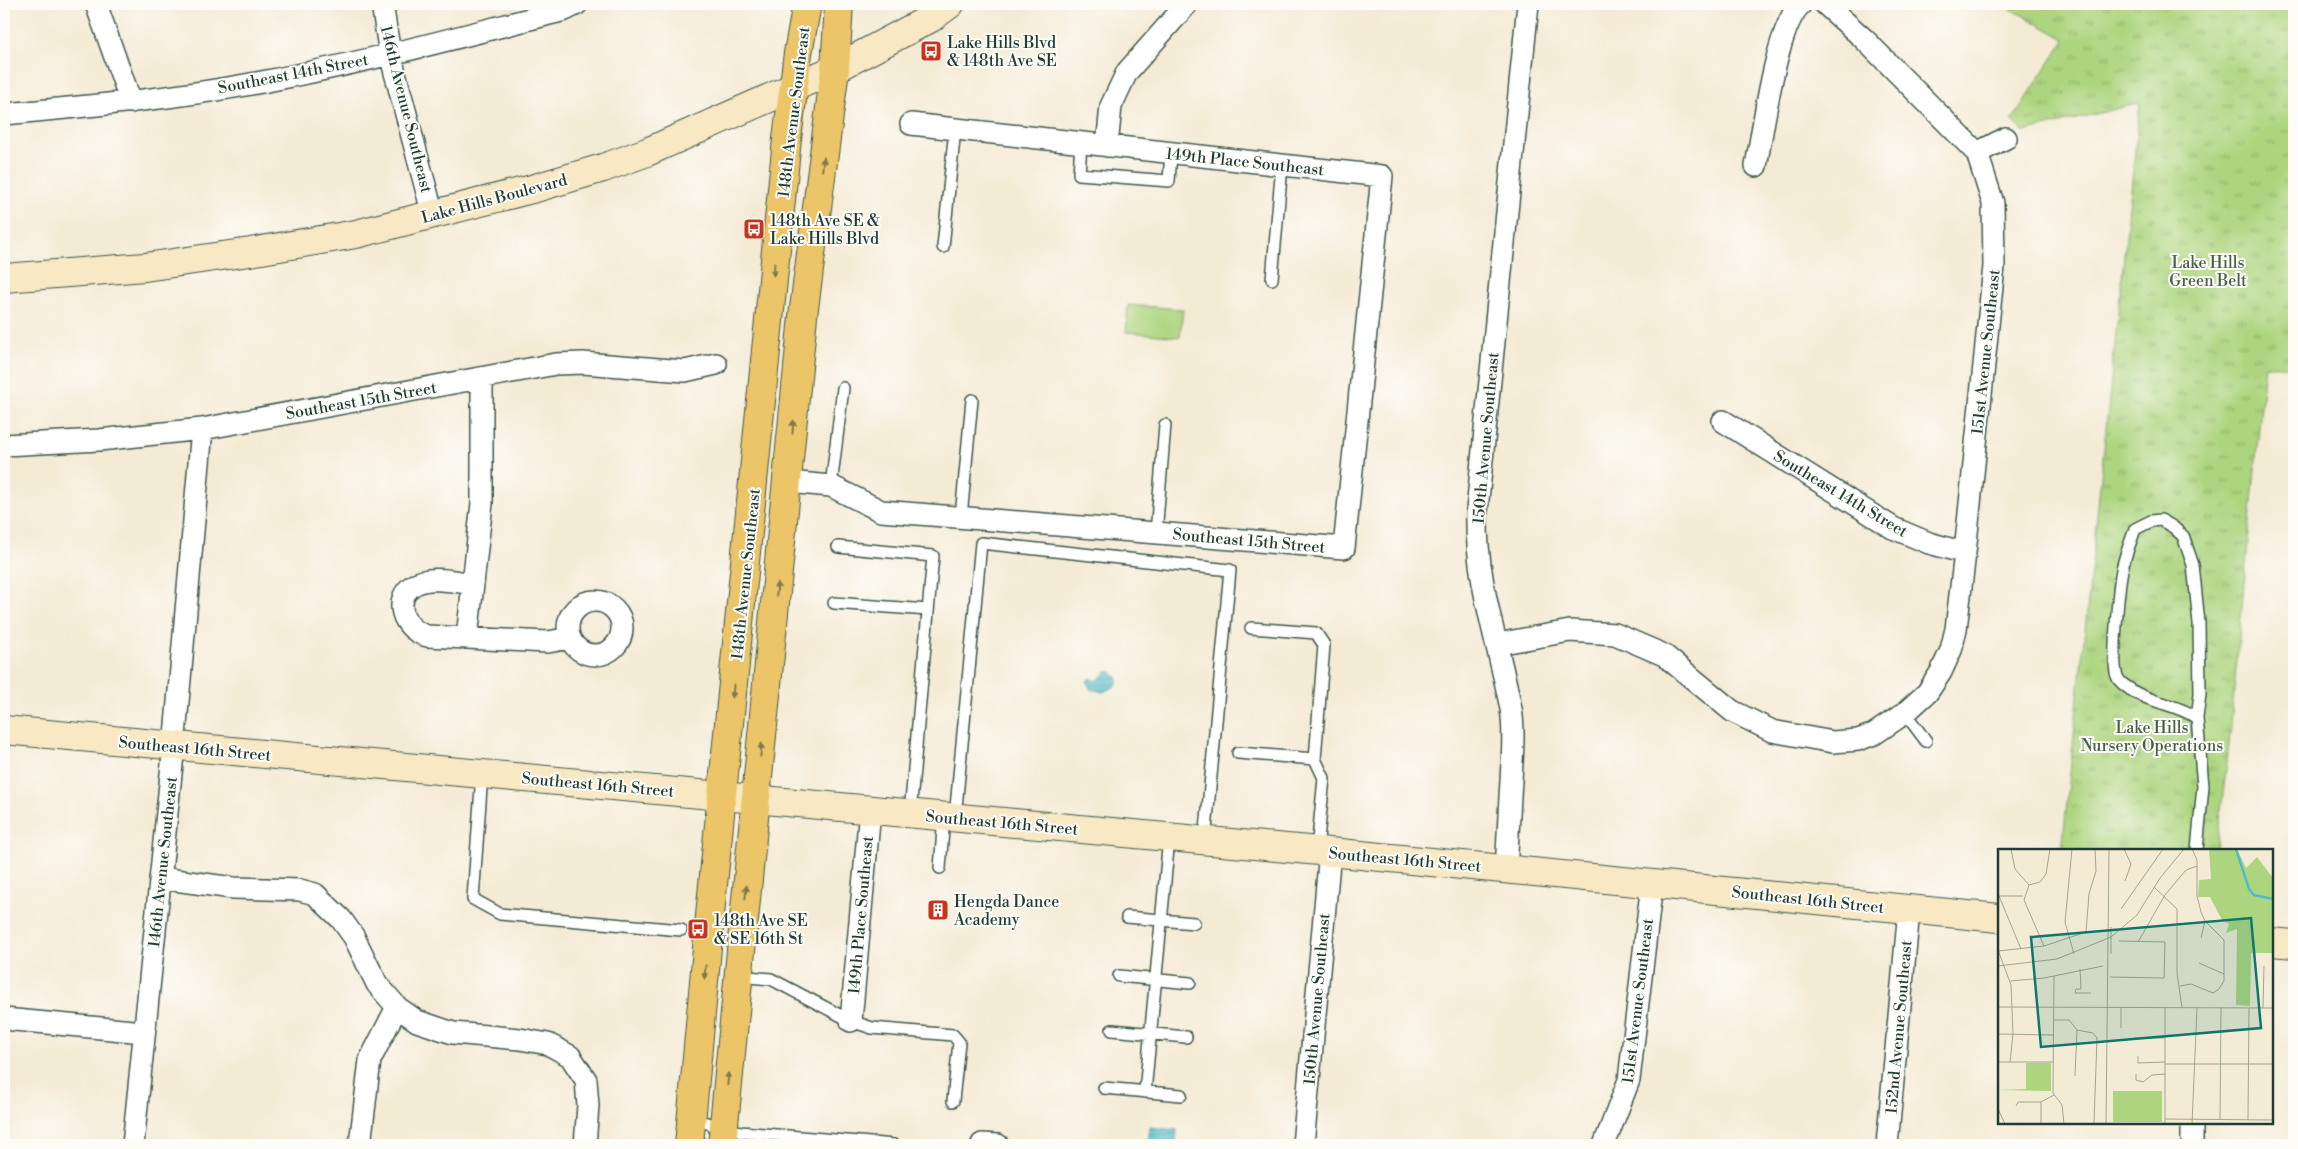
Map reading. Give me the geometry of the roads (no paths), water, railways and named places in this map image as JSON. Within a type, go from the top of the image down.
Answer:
[{"type":"main road","points":[[807,4],[815,14],[823,54],[835,69]]},
{"type":"main road","name":"148th Avenue Southeast","points":[[691,1132],[722,796],[794,86],[807,4]]},
{"type":"main road","name":"148th Avenue Southeast","points":[[722,1136],[803,316],[835,69],[839,4]]},
{"type":"main road","points":[[794,86],[806,142],[793,279],[803,316]]},
{"type":"street","points":[[96,4],[131,102]]},
{"type":"street","name":"146th Avenue Southeast","points":[[382,4],[390,54],[433,215]]},
{"type":"street","name":"Southeast 14th Street","points":[[4,114],[131,102],[266,81],[390,54],[565,10],[577,4]]},
{"type":"street","name":"Lake Hills Boulevard","points":[[4,278],[145,267],[356,234],[433,215],[603,168],[647,152],[835,69],[931,18],[950,4]]},
{"type":"street","points":[[1107,146],[1111,106],[1127,72],[1187,4]]},
{"type":"street","name":"150th Avenue Southeast","points":[[1506,869],[1513,736],[1511,710],[1498,644],[1483,593],[1476,542],[1477,510],[1528,4]]},
{"type":"street","points":[[1756,166],[1784,36],[1797,7],[1801,4]]},
{"type":"street","name":"151st Avenue Southeast","points":[[1825,4],[1951,124],[1977,153],[1993,204],[1994,250],[1965,553]]},
{"type":"street","name":"149th Place Southeast","points":[[910,124],[1382,176]]},
{"type":"street","points":[[1977,153],[2006,138]]},
{"type":"street","name":"Southeast 15th Street","points":[[788,482],[831,486],[881,511],[1344,548],[1382,176]]},
{"type":"street","name":"Southeast 15th Street","points":[[4,445],[99,440],[202,428],[556,364],[583,363],[685,371],[716,364]]},
{"type":"street","points":[[467,638],[482,503],[482,378]]},
{"type":"street","name":"Southeast 14th Street","points":[[1723,421],[1893,528],[1965,553]]},
{"type":"street","name":"146th Avenue Southeast","points":[[133,1145],[173,746],[202,428]]},
{"type":"street","points":[[1498,644],[1570,631],[1615,634],[1664,655],[1732,711],[1772,731],[1834,742],[1858,740],[1874,734],[1905,713],[1927,693],[1941,672],[1951,650],[1956,629],[1965,553]]},
{"type":"street","points":[[473,584],[424,580],[409,589],[402,604],[405,621],[418,633],[467,638],[548,642],[570,638]]},
{"type":"street","name":"Southeast 16th Street","points":[[4,730],[1652,882],[1998,918]]},
{"type":"street","name":"149th Place Southeast","points":[[850,1020],[870,810]]},
{"type":"street","name":"150th Avenue Southeast","points":[[1303,1145],[1324,852]]},
{"type":"street","points":[[160,878],[233,888],[300,890],[315,894],[341,919],[354,937],[377,984],[397,1007],[417,1021],[453,1033],[520,1039],[548,1044],[570,1056],[586,1080],[588,1106],[584,1145]]},
{"type":"street","name":"151st Avenue Southeast","points":[[1604,1145],[1629,1080],[1652,882]]},
{"type":"street","name":"152nd Avenue Southeast","points":[[1887,1145],[1910,910]]},
{"type":"street","points":[[2273,942],[2294,944]]},
{"type":"street","points":[[360,1145],[370,1060],[397,1007]]},
{"type":"street","points":[[4,1019],[144,1032]]},
{"type":"street","points":[[2192,1124],[2192,1145]]},
{"type":"lane","points":[[943,247],[955,129]]},
{"type":"lane","points":[[1081,143],[1079,174],[1170,181],[1172,153]]},
{"type":"lane","points":[[1272,279],[1282,165]]},
{"type":"lane","points":[[831,486],[843,388]]},
{"type":"lane","points":[[961,517],[972,400]]},
{"type":"lane","points":[[1156,533],[1164,425]]},
{"type":"lane","points":[[2197,718],[2187,711],[2155,701],[2128,688],[2117,677],[2115,668],[2116,627],[2122,567],[2135,529],[2151,521],[2161,520],[2183,536],[2193,565],[2199,632],[2200,694],[2197,718],[2203,786],[2197,849]]},
{"type":"lane","points":[[940,868],[950,818],[981,543],[1230,570],[1205,841]]},
{"type":"lane","points":[[838,547],[933,556],[910,814]]},
{"type":"lane","points":[[834,603],[928,610]]},
{"type":"lane","points":[[1251,628],[1316,633],[1324,645],[1315,759],[1324,778],[1324,852]]},
{"type":"lane","points":[[1905,713],[1926,742]]},
{"type":"lane","points":[[1238,752],[1315,759]]},
{"type":"lane","points":[[482,774],[473,899],[500,914],[680,930]]},
{"type":"lane","points":[[1145,1092],[1169,838]]},
{"type":"lane","points":[[1127,917],[1194,923]]},
{"type":"lane","points":[[738,976],[771,979],[850,1020],[872,1028],[953,1035],[959,1042],[953,1101]]},
{"type":"lane","points":[[1119,976],[1190,983]]},
{"type":"lane","points":[[1112,1030],[1186,1037]]},
{"type":"lane","points":[[1104,1088],[1180,1095]]},
{"type":"lane","points":[[691,1132],[722,1136],[741,1132],[894,1145]]},
{"type":"water","points":[[1107,672],[1112,672],[1118,678],[1116,686],[1103,692],[1090,689],[1087,680],[1091,678],[1097,681]]},
{"type":"water","points":[[1150,1127],[1177,1130],[1176,1145],[1148,1144]]},
{"type":"place","name":"Lake Hills Blvd & 148th Ave SE","points":[[931,51]]},
{"type":"place","name":"148th Ave SE & Lake Hills Blvd","points":[[754,229]]},
{"type":"place","name":"Hengda Dance Academy","points":[[938,910]]},
{"type":"place","name":"148th Ave SE & SE 16th St","points":[[698,929]]},
{"type":"park label","name":"Lake Hills Green Belt","points":[[2208,271]]},
{"type":"park label","name":"Lake Hills Nursery Operations","points":[[2152,736]]}]
